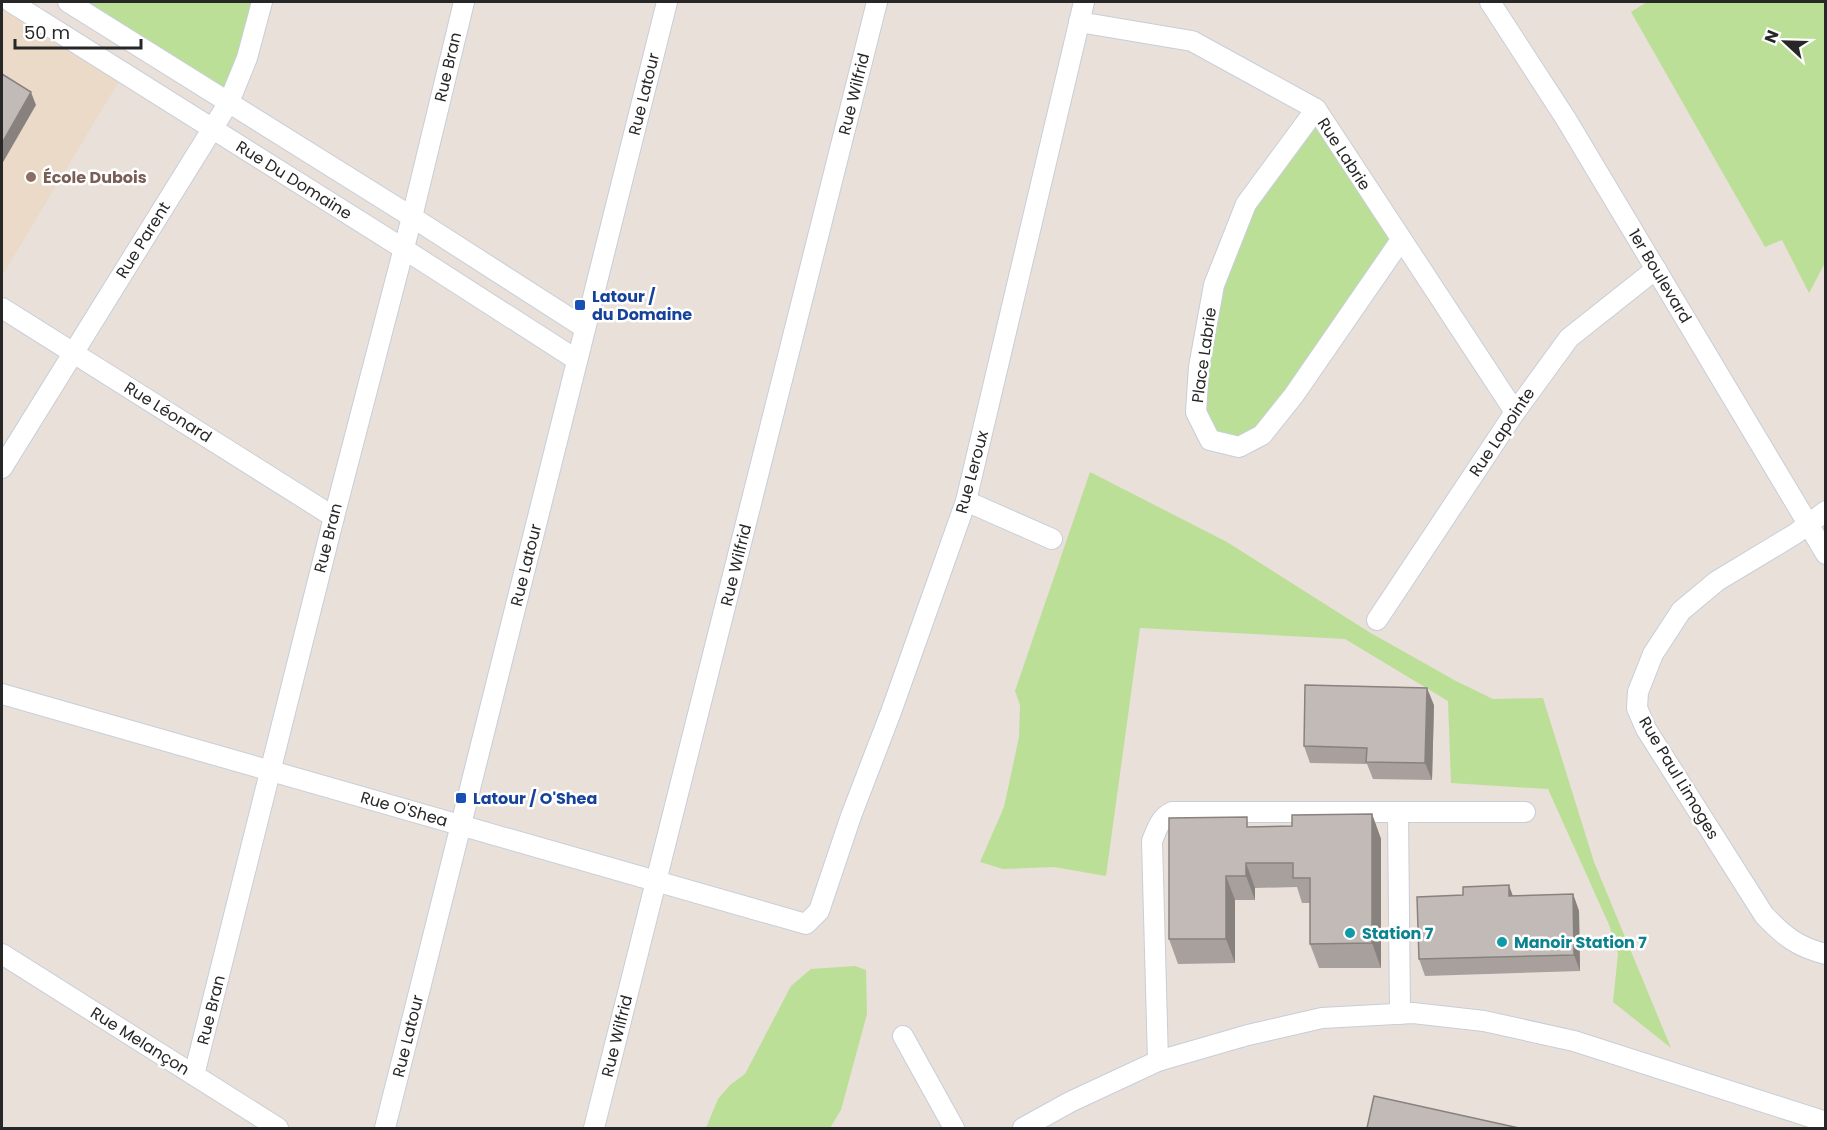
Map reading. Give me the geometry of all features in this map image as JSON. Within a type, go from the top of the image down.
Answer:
[{"type":"street","name":"Rue Du Domaine","points":[[10,2],[577,360]]},
{"type":"street","name":"Rue Du Domaine","points":[[68,2],[585,328]]},
{"type":"street","name":"Rue Parent","points":[[2,468],[229,102],[247,58],[262,2]]},
{"type":"street","name":"Rue Bran","points":[[194,1076],[334,517],[404,249],[464,2]]},
{"type":"street","name":"Rue Latour","points":[[385,1128],[667,2]]},
{"type":"street","name":"Rue Wilfrid","points":[[594,1128],[877,2]]},
{"type":"street","name":"Rue Leroux","points":[[806,924],[819,911],[851,816],[966,501],[1084,2]]},
{"type":"street","name":"1er Boulevard","points":[[1490,2],[1566,119],[1826,554]]},
{"type":"street","name":"Rue Labrie","points":[[1079,22],[1192,41],[1316,109],[1515,412]]},
{"type":"street","name":"Place Labrie","points":[[1316,109],[1246,204],[1214,285],[1199,367],[1196,412],[1210,440],[1239,447],[1262,435],[1294,395],[1401,240]]},
{"type":"street","name":"Rue Lapointe","points":[[1377,620],[1515,412],[1569,338],[1656,269]]},
{"type":"street","name":"Rue Léonard","points":[[2,308],[334,517]]},
{"type":"street","points":[[966,501],[1052,539]]},
{"type":"street","name":"Rue Paul Limoges","points":[[1826,511],[1795,534],[1717,581],[1681,611],[1653,654],[1638,692],[1636,708],[1646,729],[1764,915],[1784,936],[1805,948],[1826,954]]},
{"type":"street","name":"Rue O'Shea","points":[[2,694],[806,924]]},
{"type":"street","points":[[1158,1061],[1152,841],[1165,815],[1173,812],[1526,812]]},
{"type":"street","points":[[1398,812],[1400,1014]]},
{"type":"street","name":"Rue Melançon","points":[[2,954],[278,1128]]},
{"type":"street","points":[[1023,1128],[1070,1102],[1158,1061],[1248,1035],[1322,1018],[1413,1013],[1484,1021],[1574,1041],[1826,1122]]},
{"type":"street","points":[[903,1036],[954,1128]]},
{"type":"shaded area","name":"École Dubois","points":[[2,2],[121,78],[2,276]]},
{"type":"green space","points":[[68,2],[260,2],[229,102]]},
{"type":"green space","points":[[1647,2],[1825,2],[1825,263],[1809,293],[1782,240],[1765,247],[1631,12]]},
{"type":"green space","points":[[1316,109],[1401,240],[1262,435],[1210,440],[1199,367],[1246,204]]},
{"type":"green space","points":[[1090,472],[1227,542],[1369,632],[1456,681],[1493,699],[1543,698],[1594,862],[1671,1048],[1613,1002],[1618,954],[1610,927],[1548,789],[1451,783],[1448,701],[1345,639],[1140,628],[1106,876],[1054,867],[1003,869],[980,862],[1004,807],[1019,737],[1020,705],[1015,691]]},
{"type":"green space","points":[[855,966],[866,970],[867,1014],[841,1110],[830,1128],[706,1128],[718,1099],[730,1085],[745,1074],[791,986],[811,969]]},
{"type":"building","points":[[2,74],[31,92],[2,143]]},
{"type":"building","points":[[1305,685],[1427,688],[1425,763],[1366,762],[1367,748],[1304,746]]},
{"type":"building","name":"Station 7","points":[[1372,814],[1372,943],[1310,944],[1310,878],[1293,878],[1293,863],[1246,863],[1246,876],[1226,876],[1226,939],[1169,939],[1169,818],[1247,817],[1247,827],[1292,826],[1292,815]]},
{"type":"building","name":"Manoir Station 7","points":[[1509,885],[1509,896],[1573,894],[1574,955],[1419,959],[1417,897],[1463,895],[1463,887]]},
{"type":"building","points":[[1374,1096],[1519,1128],[1367,1128]]},
{"type":"place","name":"École Dubois","points":[[31,177]]},
{"type":"place","name":"Latour / du Domaine","points":[[580,305]]},
{"type":"place","name":"Latour / O'Shea","points":[[461,798]]},
{"type":"place","name":"Station 7","points":[[1350,933]]},
{"type":"place","name":"Manoir Station 7","points":[[1502,942]]}]
